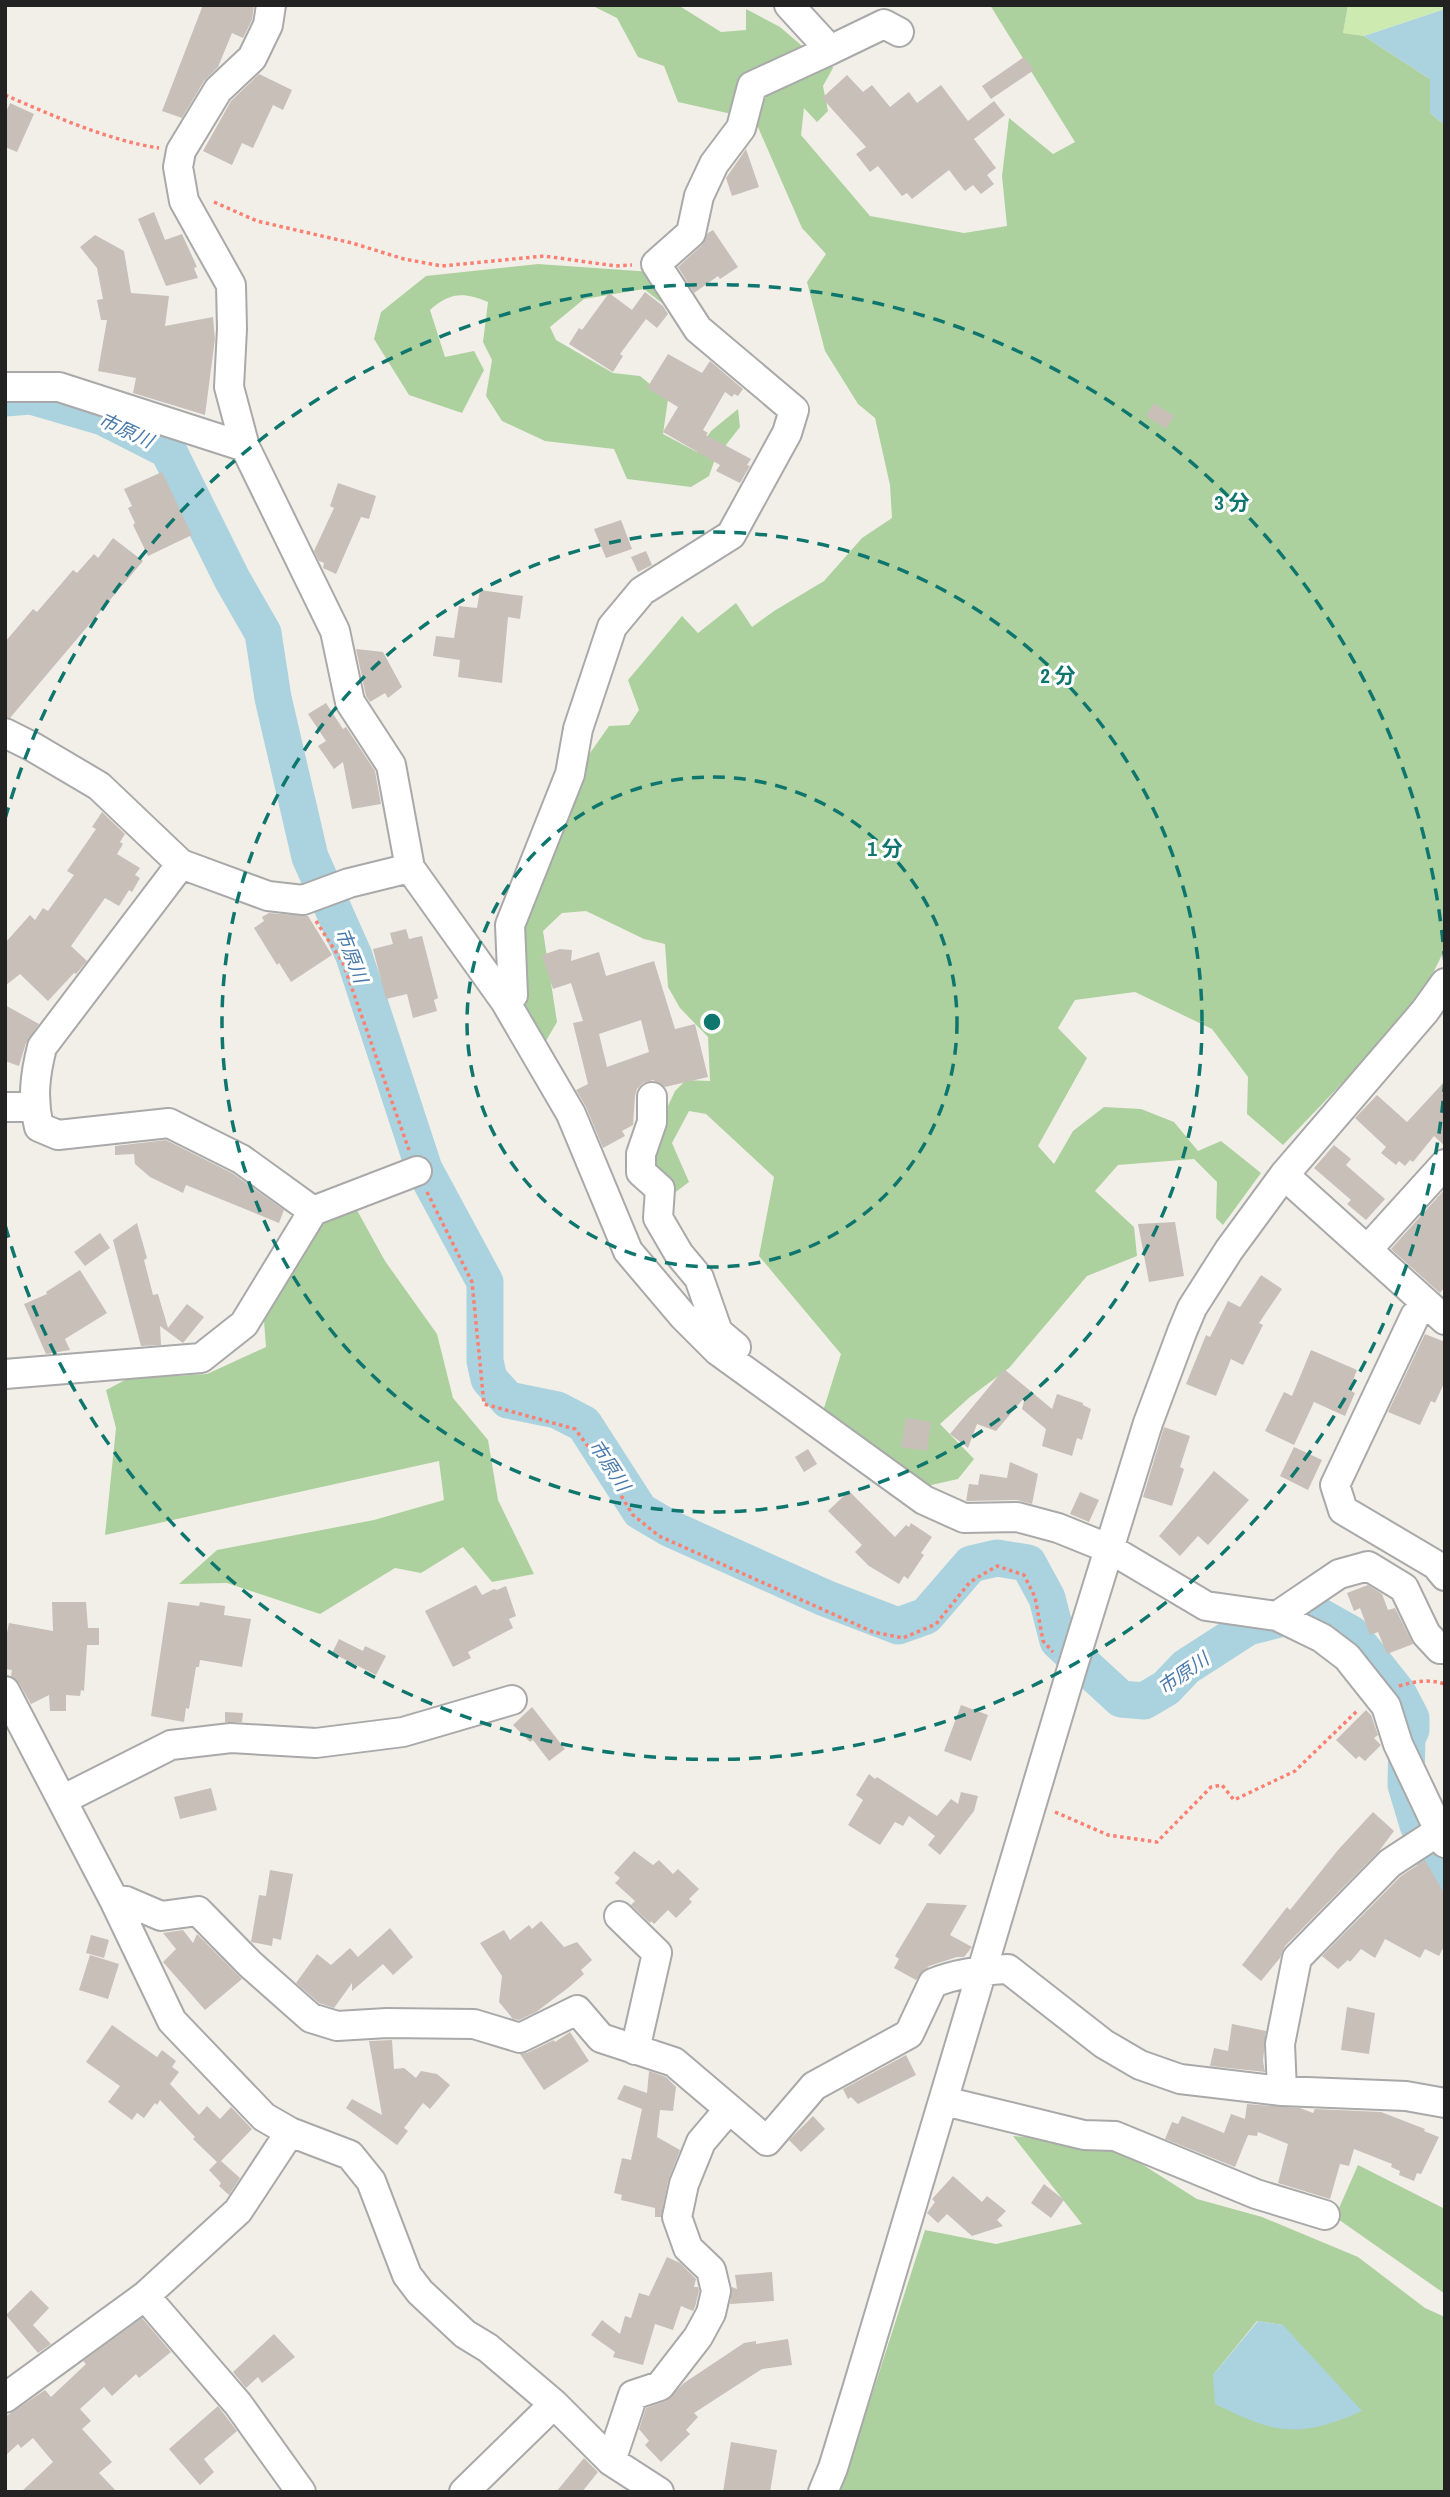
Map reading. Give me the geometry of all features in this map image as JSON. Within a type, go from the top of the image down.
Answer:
[{"type":"street","points":[[271,5],[268,25],[252,58],[218,90],[181,151],[177,167],[184,201],[231,285],[229,387],[245,447],[335,631],[350,702],[391,765],[411,868],[505,1001],[571,1114],[628,1251],[683,1316],[718,1351],[925,1500],[964,1518],[1017,1517],[1058,1528],[1110,1549],[1206,1606],[1277,1616],[1322,1638],[1347,1657],[1386,1706],[1398,1744],[1442,1837],[1390,1863],[1297,1958],[1280,2044],[1282,2091]]},
{"type":"street","points":[[789,5],[828,51]]},
{"type":"street","points":[[505,1001],[513,995],[510,925],[570,774],[578,729],[612,627],[642,591],[731,535],[787,432],[794,410],[698,329],[656,264],[691,233],[699,196],[714,163],[741,128],[752,86],[884,24],[899,32]]},
{"type":"street","points":[[5,387],[59,387],[245,447]]},
{"type":"street","points":[[5,733],[99,786],[181,864],[268,896],[303,900],[349,883],[411,868]]},
{"type":"street","points":[[181,864],[42,1047],[35,1079],[34,1107],[39,1127],[58,1135],[169,1123],[241,1158],[313,1211]]},
{"type":"street","points":[[823,2492],[858,2386],[1148,1423],[1192,1308],[1229,1250],[1284,1175],[1425,1011],[1445,982]]},
{"type":"street","points":[[652,1097],[652,1122],[641,1153],[641,1172],[660,1189],[658,1218],[679,1254],[699,1278],[718,1332],[755,1364],[753,1376]]},
{"type":"street","points":[[5,1107],[34,1107]]},
{"type":"street","points":[[1367,1250],[1445,1164]]},
{"type":"street","points":[[5,1374],[201,1358],[244,1324],[313,1211],[417,1171]]},
{"type":"street","points":[[1284,1175],[1436,1312]]},
{"type":"street","points":[[1436,1312],[1415,1316],[1335,1485],[1343,1510],[1436,1565],[1445,1576]]},
{"type":"street","points":[[1277,1616],[1339,1574],[1368,1566],[1404,1588],[1426,1634],[1440,1649],[1445,1649]]},
{"type":"street","points":[[5,1690],[114,1900],[172,2021],[264,2117],[290,2132],[350,2155],[371,2181],[407,2275],[420,2292],[465,2334],[488,2348],[554,2404],[611,2460],[659,2492]]},
{"type":"street","points":[[62,1800],[171,1745],[231,1738],[316,1743],[403,1732],[512,1700]]},
{"type":"street","points":[[114,1900],[126,1901],[161,1916],[198,1911],[250,1964],[311,2018],[337,2026],[387,2023],[474,2024],[520,2038],[577,2010],[601,2038],[674,2062],[767,2140],[814,2086],[909,2034],[933,1983],[953,1975],[984,1970],[1008,1969],[1104,2044],[1140,2066],[1180,2079],[1282,2091],[1406,2096],[1445,2103]]},
{"type":"street","points":[[619,1916],[657,1953],[635,2050]]},
{"type":"street","points":[[944,2101],[1084,2135],[1115,2136],[1256,2194],[1325,2215]]},
{"type":"street","points":[[611,2460],[632,2395],[660,2386],[698,2337],[711,2312],[716,2291],[710,2270],[688,2248],[677,2217],[684,2184],[702,2142],[729,2109]]},
{"type":"street","points":[[5,2398],[145,2296],[238,2211],[290,2132]]},
{"type":"street","points":[[145,2296],[238,2404],[301,2492]]},
{"type":"street","points":[[464,2492],[554,2404]]},
{"type":"path","points":[[5,95],[138,145],[181,151]]},
{"type":"path","points":[[184,201],[196,197],[215,202],[257,221],[352,243],[404,259],[442,266],[544,256],[616,266],[656,264]]},
{"type":"path","points":[[303,900],[343,963],[417,1171],[472,1282],[484,1404],[575,1429],[603,1465],[633,1515],[659,1536],[873,1632],[903,1637],[936,1624],[970,1582],[997,1566],[1024,1574],[1035,1597],[1043,1641],[1075,1660]]},
{"type":"path","points":[[1034,1802],[1108,1835],[1157,1842],[1211,1787],[1222,1785],[1234,1800],[1296,1771],[1325,1745],[1376,1691],[1412,1682],[1433,1681],[1445,1684]]},
{"type":"green space","points":[[591,5],[678,5],[721,32],[746,30],[746,9],[780,27],[808,51],[736,115],[678,102],[664,66],[638,57],[617,18]]},
{"type":"green space","points":[[990,5],[1348,5],[1343,33],[1364,36],[1430,79],[1430,113],[1445,125],[1445,949],[1427,985],[1368,1056],[1283,1145],[1247,1114],[1248,1077],[1212,1029],[1135,992],[1075,1000],[1058,1028],[1087,1058],[1038,1146],[1054,1164],[1073,1131],[1104,1107],[1141,1109],[1174,1122],[1198,1151],[1221,1141],[1261,1173],[1223,1225],[1216,1218],[1217,1182],[1194,1159],[1118,1165],[1095,1191],[1134,1227],[1137,1256],[1087,1276],[1009,1368],[940,1424],[974,1459],[958,1479],[918,1488],[823,1411],[841,1354],[759,1256],[774,1177],[706,1114],[689,1111],[672,1143],[689,1182],[665,1200],[661,1170],[646,1153],[675,1091],[686,1080],[710,1081],[708,1037],[680,1008],[668,987],[665,944],[644,939],[586,911],[562,913],[543,931],[557,1022],[543,1046],[512,982],[519,929],[576,773],[609,726],[629,725],[639,710],[628,680],[682,616],[698,633],[736,603],[752,627],[824,581],[862,538],[892,518],[890,485],[875,418],[858,404],[825,351],[807,282],[826,254],[802,228],[754,118],[770,90],[830,59],[833,68],[823,86],[828,111],[817,122],[804,108],[801,135],[870,216],[964,233],[1007,226],[1002,176],[1009,118],[1053,154],[1075,142]]},
{"type":"green space","points":[[1348,5],[1445,5],[1445,9],[1364,36],[1343,33]]},
{"type":"green space","points":[[538,264],[652,272],[672,311],[644,289],[584,299],[550,327],[556,340],[613,373],[640,376],[668,399],[663,434],[697,452],[711,431],[738,409],[740,427],[715,459],[709,476],[691,487],[627,479],[614,449],[545,441],[502,421],[486,396],[492,360],[483,342],[488,302],[472,296],[451,297],[430,310],[445,357],[474,351],[484,370],[462,413],[409,395],[374,339],[381,312],[426,276]]},
{"type":"green space","points":[[353,1203],[385,1261],[437,1334],[453,1398],[488,1440],[498,1500],[534,1574],[492,1582],[463,1547],[421,1573],[395,1568],[320,1614],[227,1583],[179,1584],[217,1550],[374,1520],[444,1500],[439,1461],[105,1535],[116,1428],[106,1390],[127,1379],[207,1374],[266,1347],[263,1307],[312,1221]]},
{"type":"green space","points":[[1013,2136],[1110,2144],[1197,2199],[1262,2217],[1358,2257],[1425,2308],[1445,2317],[1445,2492],[834,2492],[869,2404],[925,2230],[996,2244],[1082,2224]],"holes":[[[1257,2321],[1283,2325],[1213,2375]]]},
{"type":"green space","points":[[1358,2165],[1445,2209],[1445,2294],[1335,2217]]},
{"type":"water","points":[[1445,9],[1445,125],[1430,113],[1430,79],[1364,36]]},
{"type":"water","points":[[1258,2321],[1283,2325],[1362,2411],[1321,2426],[1287,2429],[1255,2422],[1215,2404],[1213,2375]]},
{"type":"building","points":[[203,5],[254,5],[252,20],[243,38],[232,33],[218,67],[204,81],[182,118],[162,111]]},
{"type":"building","points":[[1024,57],[1034,70],[991,99],[982,86]]},
{"type":"building","points":[[259,74],[292,90],[283,110],[273,105],[253,148],[242,143],[232,165],[203,151],[231,101]]},
{"type":"building","points":[[847,75],[863,92],[872,85],[890,107],[909,92],[917,103],[941,85],[968,121],[994,101],[1005,115],[974,139],[996,168],[987,175],[994,184],[981,194],[973,185],[965,191],[949,170],[912,199],[907,193],[902,196],[878,166],[870,172],[856,154],[866,147],[822,98]]},
{"type":"building","points":[[10,103],[34,114],[17,152],[5,147],[5,114]]},
{"type":"building","points":[[746,149],[759,187],[732,196],[726,178]]},
{"type":"building","points":[[154,212],[165,240],[182,234],[197,267],[194,268],[198,278],[166,286],[138,219]]},
{"type":"building","points":[[713,230],[738,267],[720,279],[718,276],[694,293],[678,267],[702,245],[708,233]]},
{"type":"building","points":[[95,235],[124,251],[131,293],[169,296],[165,326],[213,317],[215,339],[205,415],[133,393],[136,378],[98,371],[107,320],[101,320],[97,300],[103,299],[97,268],[80,247]]},
{"type":"building","points":[[645,292],[663,306],[668,314],[657,328],[646,319],[620,354],[623,356],[613,372],[569,344],[609,293],[632,310]]},
{"type":"building","points":[[668,354],[702,373],[710,361],[743,389],[738,396],[734,394],[732,397],[725,392],[703,430],[708,433],[706,435],[751,459],[740,483],[716,471],[720,465],[663,432],[678,407],[647,388]]},
{"type":"building","points":[[1154,403],[1174,416],[1166,429],[1146,416]]},
{"type":"building","points":[[162,472],[192,535],[148,556],[133,525],[135,523],[128,508],[132,506],[124,489]]},
{"type":"building","points":[[338,483],[376,496],[369,519],[361,517],[336,574],[323,568],[324,563],[319,561],[314,551],[334,508],[330,506]]},
{"type":"building","points":[[621,520],[632,549],[606,558],[594,529]]},
{"type":"building","points":[[113,538],[143,561],[10,718],[5,717],[5,642],[33,609],[37,612],[73,570],[77,573],[94,554],[98,558]]},
{"type":"building","points":[[646,551],[652,565],[638,572],[631,557]]},
{"type":"building","points":[[480,590],[523,596],[520,619],[508,617],[502,683],[458,677],[460,660],[433,656],[436,636],[454,638],[459,606],[477,608]]},
{"type":"building","points":[[356,649],[383,652],[402,687],[388,698],[385,693],[370,702],[366,696]]},
{"type":"building","points":[[326,703],[343,729],[346,727],[375,771],[381,804],[352,809],[343,762],[334,769],[318,746],[326,741],[308,714]]},
{"type":"building","points":[[102,812],[125,834],[117,854],[140,868],[135,875],[140,878],[119,906],[105,898],[71,946],[87,961],[48,1001],[20,974],[5,986],[5,943],[30,915],[35,920],[43,908],[48,911],[74,875],[67,871],[96,829],[92,827]]},
{"type":"building","points":[[269,913],[308,916],[332,955],[291,982],[254,928],[264,921],[262,917]]},
{"type":"building","points":[[406,929],[409,939],[422,936],[438,998],[434,1000],[437,1011],[413,1018],[407,994],[386,999],[373,949],[393,944],[390,933]]},
{"type":"building","points":[[560,949],[572,950],[571,961],[599,952],[606,976],[654,961],[675,1029],[695,1024],[708,1077],[665,1087],[653,1080],[643,1083],[635,1096],[633,1125],[622,1131],[625,1136],[603,1148],[576,1090],[588,1084],[573,1023],[583,1021],[571,983],[553,989],[542,955]],"holes":[[[641,1020],[649,1052],[607,1067],[599,1034]]]},
{"type":"building","points":[[5,1005],[39,1024],[26,1043],[19,1066],[5,1061]]},
{"type":"building","points":[[1445,1081],[1445,1146],[1434,1136],[1413,1162],[1410,1160],[1405,1166],[1399,1161],[1396,1165],[1381,1153],[1386,1147],[1355,1118],[1377,1095],[1407,1122]]},
{"type":"building","points":[[166,1140],[232,1173],[284,1210],[279,1223],[186,1185],[183,1193],[150,1177],[135,1164],[134,1154],[115,1155],[115,1146]]},
{"type":"building","points":[[1334,1145],[1351,1159],[1346,1165],[1385,1199],[1366,1220],[1347,1204],[1351,1200],[1314,1168]]},
{"type":"building","points":[[1445,1189],[1445,1287],[1440,1293],[1391,1249]]},
{"type":"building","points":[[1175,1222],[1184,1276],[1149,1282],[1138,1224]]},
{"type":"building","points":[[137,1223],[147,1258],[144,1260],[153,1295],[158,1294],[168,1328],[187,1304],[204,1317],[183,1343],[160,1326],[161,1345],[141,1346],[113,1240]]},
{"type":"building","points":[[100,1233],[110,1248],[85,1266],[74,1252]]},
{"type":"building","points":[[80,1270],[107,1313],[65,1339],[70,1350],[46,1354],[24,1304],[47,1294],[46,1292]]},
{"type":"building","points":[[1261,1275],[1282,1289],[1259,1323],[1263,1325],[1243,1365],[1231,1359],[1216,1396],[1186,1384],[1206,1335],[1210,1337],[1228,1301],[1240,1307]]},
{"type":"building","points":[[1425,1334],[1445,1342],[1445,1381],[1435,1403],[1431,1401],[1420,1425],[1388,1412]]},
{"type":"building","points":[[1311,1350],[1357,1370],[1349,1390],[1355,1393],[1345,1416],[1314,1402],[1294,1445],[1265,1431],[1284,1392],[1292,1396]]},
{"type":"building","points":[[1004,1369],[1052,1409],[1057,1394],[1083,1403],[1091,1409],[1082,1440],[1077,1438],[1072,1456],[1042,1446],[1046,1429],[1022,1409],[1025,1397],[996,1431],[977,1424],[968,1448],[950,1434]]},
{"type":"building","points":[[906,1418],[931,1422],[927,1451],[901,1447]]},
{"type":"building","points":[[1164,1427],[1190,1436],[1180,1467],[1184,1469],[1172,1506],[1143,1497]]},
{"type":"building","points":[[1294,1447],[1322,1460],[1308,1490],[1280,1476]]},
{"type":"building","points":[[808,1449],[817,1464],[804,1472],[795,1457]]},
{"type":"building","points":[[1010,1462],[1038,1474],[1032,1504],[1017,1500],[966,1501],[969,1484],[978,1485],[980,1474],[1007,1478]]},
{"type":"building","points":[[1214,1471],[1249,1500],[1208,1545],[1198,1536],[1180,1556],[1159,1536]]},
{"type":"building","points":[[849,1491],[895,1537],[911,1523],[932,1537],[908,1579],[904,1576],[899,1584],[869,1566],[855,1552],[862,1545],[828,1511]]},
{"type":"building","points":[[1080,1492],[1099,1500],[1089,1522],[1070,1514]]},
{"type":"building","points":[[476,1585],[482,1595],[506,1586],[516,1616],[509,1619],[513,1628],[468,1652],[471,1658],[453,1667],[425,1611]]},
{"type":"building","points":[[1368,1585],[1382,1594],[1388,1610],[1395,1608],[1413,1644],[1387,1654],[1378,1632],[1370,1635],[1360,1608],[1354,1611],[1347,1593]]},
{"type":"building","points":[[52,1602],[86,1602],[88,1628],[99,1628],[99,1645],[87,1645],[84,1691],[81,1690],[80,1696],[66,1695],[66,1711],[50,1711],[49,1695],[31,1704],[19,1683],[11,1676],[12,1670],[5,1669],[5,1642],[9,1623],[53,1631]]},
{"type":"building","points":[[168,1602],[199,1606],[200,1602],[225,1606],[224,1615],[251,1619],[242,1667],[200,1660],[199,1667],[196,1667],[189,1709],[186,1708],[184,1722],[151,1716]]},
{"type":"building","points":[[339,1639],[363,1651],[365,1646],[386,1656],[376,1675],[332,1653]]},
{"type":"building","points":[[961,1705],[988,1715],[971,1761],[944,1751]]},
{"type":"building","points":[[532,1707],[565,1749],[549,1761],[533,1740],[530,1742],[513,1725]]},
{"type":"building","points":[[1366,1710],[1371,1715],[1378,1735],[1374,1738],[1381,1745],[1365,1761],[1359,1756],[1356,1759],[1336,1740]]},
{"type":"building","points":[[225,1712],[243,1713],[242,1722],[225,1722]]},
{"type":"building","points":[[869,1774],[937,1816],[951,1799],[958,1804],[961,1792],[978,1796],[974,1811],[940,1855],[928,1845],[935,1836],[909,1816],[903,1826],[895,1822],[880,1845],[848,1825],[863,1800],[856,1795]]},
{"type":"building","points":[[211,1788],[217,1810],[180,1819],[174,1797]]},
{"type":"building","points":[[1373,1812],[1394,1831],[1379,1851],[1285,1946],[1280,1958],[1261,1981],[1242,1965],[1287,1907],[1290,1910],[1338,1850]]},
{"type":"building","points":[[634,1851],[653,1865],[659,1860],[673,1874],[678,1869],[699,1889],[689,1899],[692,1902],[676,1918],[668,1910],[654,1924],[651,1921],[650,1923],[631,1905],[635,1901],[615,1883],[620,1878],[614,1873]]},
{"type":"building","points":[[1425,1860],[1445,1895],[1445,1944],[1439,1956],[1425,1949],[1420,1958],[1385,1939],[1375,1958],[1361,1949],[1350,1962],[1348,1960],[1338,1969],[1322,1956],[1401,1876]]},
{"type":"building","points":[[270,1870],[293,1874],[281,1940],[273,1938],[272,1946],[251,1942],[259,1895],[266,1896]]},
{"type":"building","points":[[927,1903],[967,1905],[950,1935],[972,1947],[964,1957],[929,1966],[916,1980],[894,1968],[899,1959],[895,1956]]},
{"type":"building","points":[[541,1921],[564,1947],[577,1942],[592,1960],[581,1970],[584,1974],[536,2012],[519,2020],[513,2019],[499,2002],[502,1976],[480,1943],[504,1930],[510,1940],[529,1925],[532,1929]]},
{"type":"building","points":[[390,1928],[413,1957],[393,1975],[383,1964],[352,1991],[352,1983],[334,2008],[319,2003],[296,1983],[317,1954],[331,1965],[350,1948],[358,1957]]},
{"type":"building","points":[[183,1930],[193,1943],[197,1934],[242,1979],[205,2010],[163,1962],[176,1949],[163,1933]]},
{"type":"building","points":[[91,1935],[109,1940],[104,1958],[86,1953]]},
{"type":"building","points":[[90,1955],[119,1964],[108,1999],[79,1990]]},
{"type":"building","points":[[1347,2007],[1375,2013],[1369,2054],[1341,2050]]},
{"type":"building","points":[[1232,2024],[1266,2031],[1263,2061],[1265,2072],[1210,2066],[1214,2048],[1228,2051]]},
{"type":"building","points":[[112,2025],[157,2057],[162,2050],[176,2061],[172,2067],[179,2072],[170,2084],[199,2115],[207,2106],[220,2119],[231,2107],[252,2129],[221,2161],[240,2178],[229,2195],[219,2186],[221,2183],[209,2170],[217,2162],[193,2139],[195,2137],[160,2100],[144,2118],[137,2113],[132,2120],[108,2102],[120,2086],[86,2062]]},
{"type":"building","points":[[570,2032],[589,2061],[544,2090],[520,2054],[554,2040],[555,2042]]},
{"type":"building","points":[[392,2040],[394,2069],[404,2068],[416,2078],[421,2071],[437,2074],[450,2085],[430,2109],[423,2103],[404,2128],[408,2131],[397,2145],[346,2108],[352,2099],[382,2115],[369,2041]]},
{"type":"building","points":[[906,2055],[916,2075],[858,2104],[851,2097],[848,2099],[843,2089]]},
{"type":"building","points":[[649,2071],[666,2077],[676,2087],[673,2111],[660,2110],[657,2137],[680,2150],[668,2181],[661,2217],[655,2217],[655,2208],[621,2200],[622,2195],[614,2193],[622,2158],[631,2160],[642,2109],[617,2099],[624,2085],[647,2093]]},
{"type":"building","points":[[1247,2104],[1300,2108],[1313,2113],[1315,2109],[1381,2112],[1439,2137],[1421,2174],[1417,2173],[1414,2181],[1399,2175],[1400,2171],[1391,2167],[1392,2164],[1354,2149],[1349,2166],[1340,2164],[1330,2199],[1278,2183],[1288,2144],[1258,2132],[1257,2136],[1248,2135],[1235,2167],[1165,2139],[1172,2122],[1178,2124],[1182,2116],[1224,2133],[1231,2114],[1245,2119]]},
{"type":"building","points":[[813,2116],[825,2129],[801,2152],[789,2140]]},
{"type":"building","points":[[953,2176],[982,2202],[987,2196],[1006,2211],[997,2220],[1003,2226],[972,2236],[947,2214],[938,2223],[927,2213],[935,2202],[932,2199]]},
{"type":"building","points":[[1044,2184],[1064,2200],[1051,2218],[1031,2203]]},
{"type":"building","points":[[667,2257],[680,2263],[696,2279],[694,2287],[698,2287],[699,2291],[693,2311],[681,2306],[673,2330],[655,2324],[643,2365],[613,2357],[615,2352],[591,2335],[602,2320],[620,2334],[625,2316],[631,2318],[639,2293],[649,2296]]},
{"type":"building","points":[[772,2272],[774,2301],[730,2304],[732,2287],[737,2289],[735,2275]]},
{"type":"building","points":[[31,2290],[49,2308],[33,2325],[51,2344],[38,2353],[6,2315]]},
{"type":"building","points":[[142,2318],[171,2352],[139,2378],[136,2374],[112,2396],[104,2387],[80,2409],[91,2421],[82,2429],[112,2462],[99,2473],[117,2492],[21,2492],[53,2462],[33,2438],[21,2448],[18,2444],[5,2456],[5,2417],[45,2390],[51,2397],[86,2364],[83,2361]]},
{"type":"building","points":[[274,2334],[295,2357],[262,2383],[258,2377],[246,2388],[233,2372]]},
{"type":"building","points":[[788,2339],[792,2365],[762,2369],[694,2413],[698,2417],[686,2430],[690,2434],[661,2462],[645,2445],[649,2441],[639,2429],[646,2408],[666,2401],[684,2383],[744,2343]]},
{"type":"building","points":[[218,2406],[237,2431],[204,2459],[214,2472],[200,2485],[169,2449]]},
{"type":"building","points":[[731,2442],[777,2450],[770,2492],[723,2492]]},
{"type":"building","points":[[584,2458],[598,2472],[582,2492],[556,2492]]},
{"type":"waterway","name":"市原川","points":[[5,398],[31,396],[103,417],[168,450],[232,579],[263,633],[273,698],[310,857],[354,956],[424,1169],[485,1282],[485,1361],[489,1379],[508,1400],[557,1410],[584,1424],[640,1511],[669,1528],[825,1598],[898,1626],[926,1616],[971,1564],[997,1558],[1028,1563],[1047,1598],[1058,1641],[1121,1699],[1144,1701],[1166,1688],[1186,1667],[1248,1627],[1310,1611],[1351,1634],[1398,1693],[1411,1718],[1411,1730],[1407,1738],[1406,1785],[1418,1825],[1445,1879]]}]
